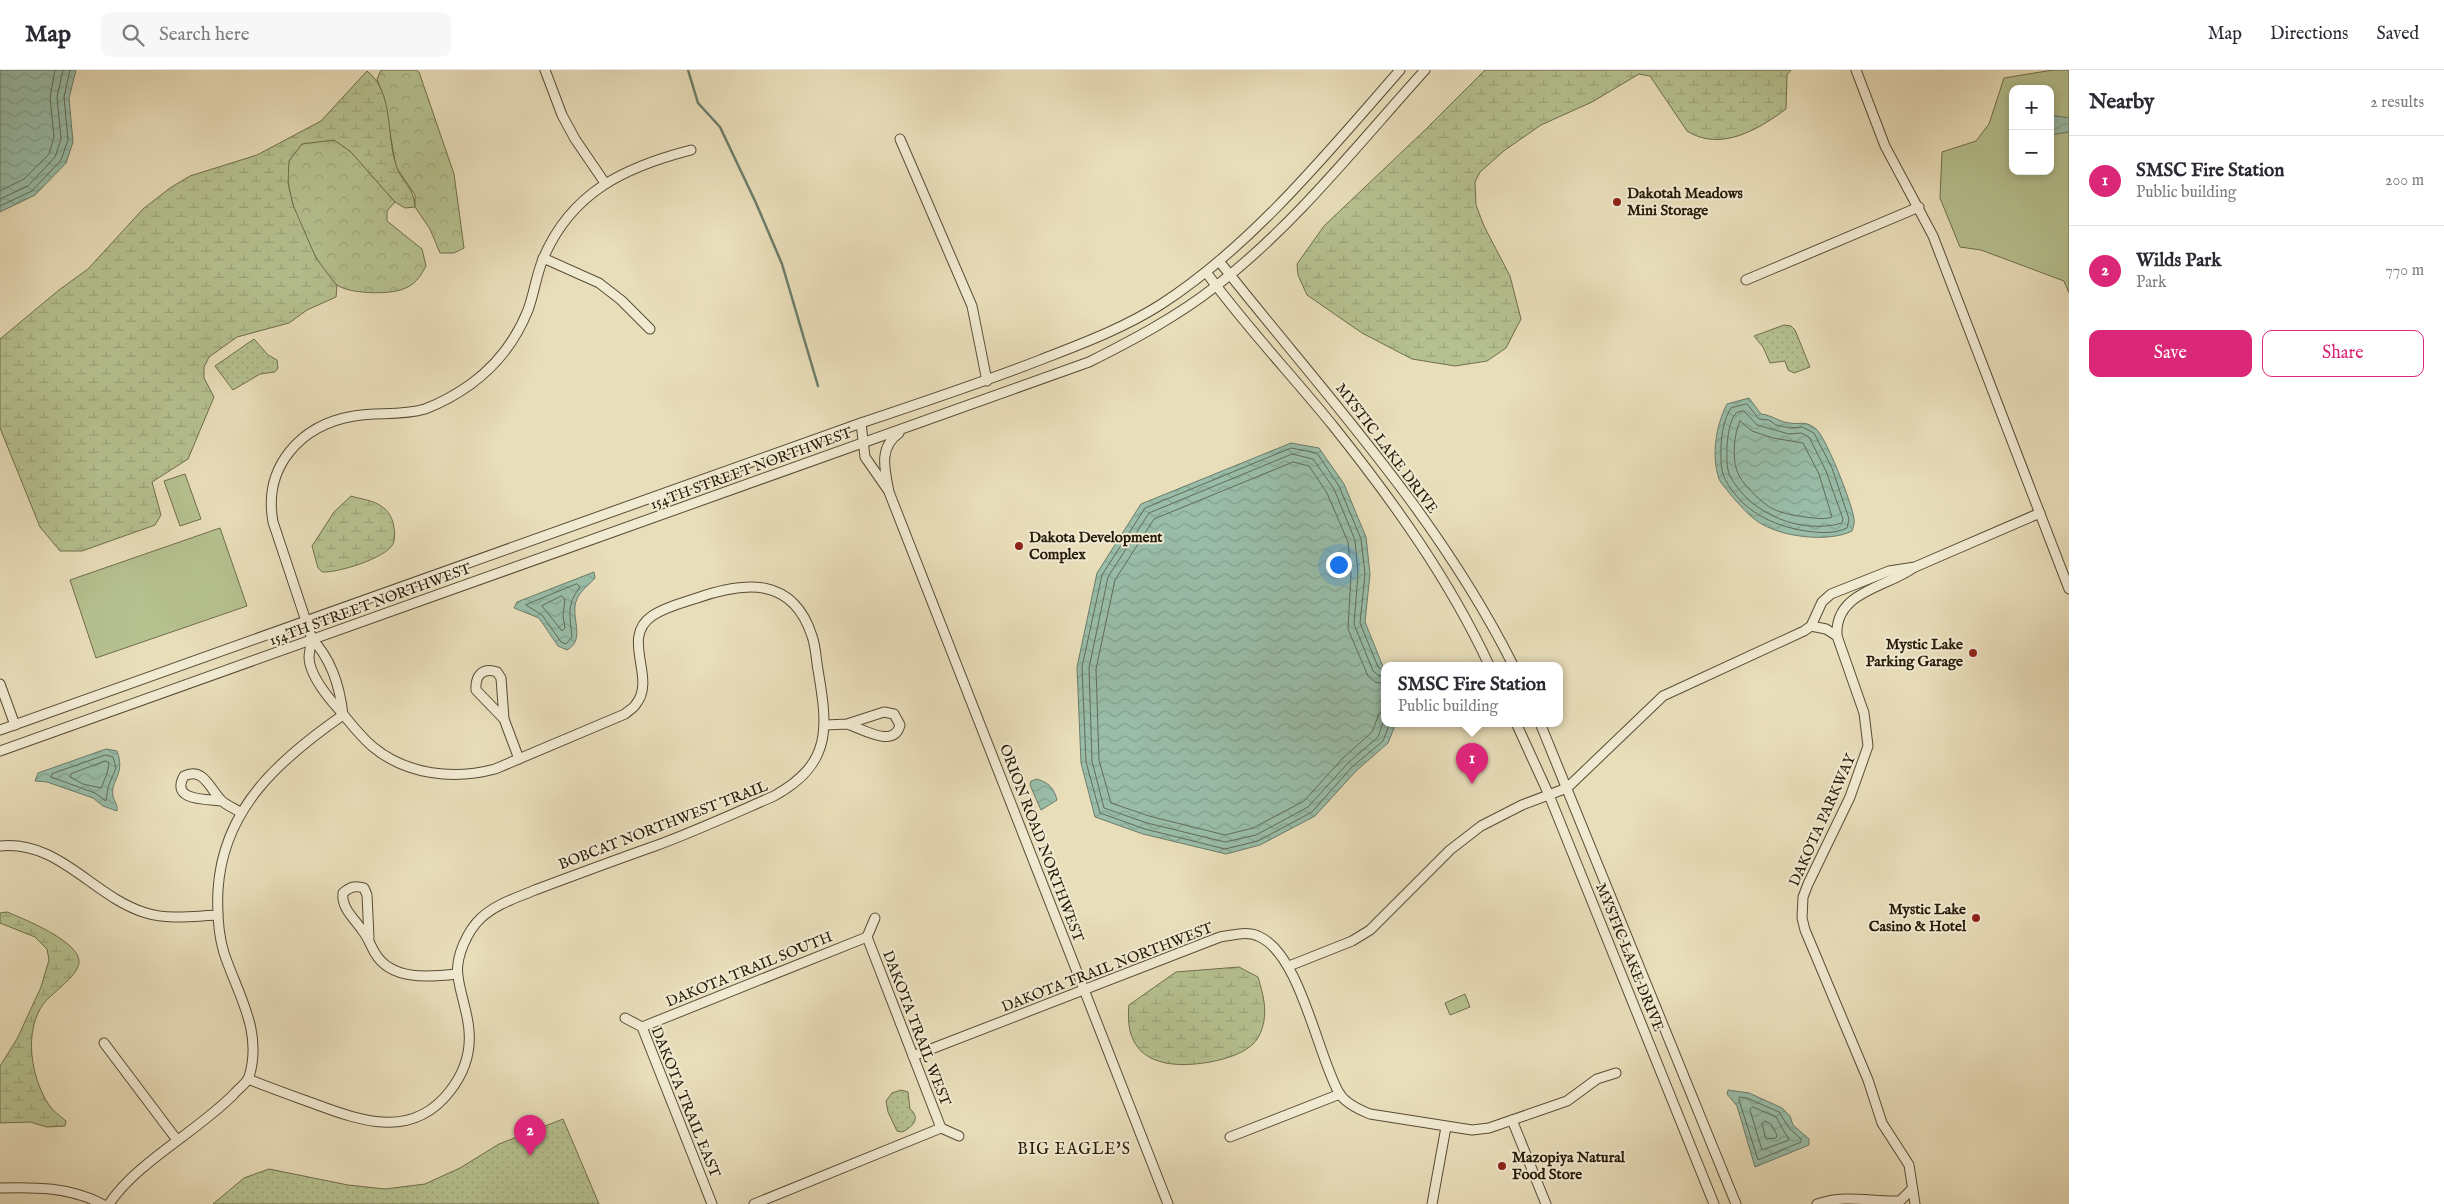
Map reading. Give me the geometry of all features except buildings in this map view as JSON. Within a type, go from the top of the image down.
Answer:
[{"type":"street","points":[[544,70],[566,123],[605,183]]},
{"type":"street","name":"154TH STREET NORTHWEST","points":[[0,730],[861,423],[987,381],[1106,334],[1160,305],[1219,262],[1244,240],[1331,148],[1400,70]]},
{"type":"street","name":"154TH STREET NORTHWEST","points":[[0,751],[1089,362],[1136,338],[1216,286],[1229,275],[1282,228],[1425,70]]},
{"type":"street","points":[[1856,70],[1885,146],[1933,236],[2069,588]]},
{"type":"street","points":[[900,139],[972,306],[987,381]]},
{"type":"street","name":"BOBCAT NORTHWEST TRAIL","points":[[248,1079],[369,1122],[386,1124],[418,1116],[432,1109],[445,1098],[464,1068],[469,1051],[468,1024],[457,974],[464,942],[480,918],[512,898],[593,866],[657,845],[774,796],[803,776],[814,762],[821,747],[826,725],[813,637],[804,617],[797,608],[768,589],[750,585],[735,586],[660,611],[650,617],[642,628],[638,642],[644,681],[642,694],[636,705],[625,714],[495,769],[460,776],[423,771],[391,759],[374,748],[322,689],[309,659],[312,639],[273,522],[270,503],[279,467],[290,450],[306,434],[320,426],[356,415],[401,414],[425,409],[448,399],[485,374],[504,352],[518,330],[528,309],[544,258],[571,213],[605,183],[626,171],[659,158],[691,150]]},
{"type":"street","points":[[1746,280],[1919,207]]},
{"type":"street","points":[[544,258],[599,283],[621,300],[650,329]]},
{"type":"street","name":"MYSTIC LAKE DRIVE","points":[[1219,262],[1374,450],[1459,569],[1495,630],[1511,662]]},
{"type":"street","name":"MYSTIC LAKE DRIVE","points":[[1206,272],[1334,428],[1403,518],[1448,587],[1487,662]]},
{"type":"street","name":"ORION ROAD NORTHWEST","points":[[861,423],[865,457],[889,492]]},
{"type":"street","name":"ORION ROAD NORTHWEST","points":[[909,426],[890,440],[886,450],[884,464],[889,492],[1168,1204]]},
{"type":"street","points":[[1837,636],[1836,626],[1840,614],[1847,603],[1858,595],[1899,578],[1915,567],[2040,513]]},
{"type":"street","points":[[1812,626],[1822,602],[1831,594],[1889,571],[1915,567]]},
{"type":"street","points":[[1289,966],[1358,938],[1370,930],[1467,836],[1481,826],[1522,806],[1567,788],[1663,696],[1812,626],[1826,629],[1837,636]]},
{"type":"street","name":"DAKOTA PARKWAY","points":[[1837,636],[1864,712],[1868,746],[1850,797],[1803,897],[1802,918],[1839,1014],[1868,1080],[1882,1123],[1909,1165],[1914,1204]]},
{"type":"street","name":"BOBCAT NORTHWEST TRAIL","points":[[312,639],[325,653],[341,695],[344,715]]},
{"type":"street","points":[[504,718],[476,690],[477,676],[482,671],[490,670],[497,672],[501,678],[504,718],[519,759]]},
{"type":"street","points":[[0,684],[14,725]]},
{"type":"street","points":[[826,725],[847,724],[889,712],[894,714],[900,725],[898,732],[893,737],[885,737],[847,724]]},
{"type":"street","points":[[109,1204],[116,1193],[131,1179],[224,1104],[248,1079],[254,1044],[252,1030],[224,952],[218,915],[220,866],[229,836],[240,812],[266,778],[325,728],[344,715]]},
{"type":"street","name":"MYSTIC LAKE DRIVE","points":[[1518,727],[1549,795],[1714,1204]]},
{"type":"street","name":"MYSTIC LAKE DRIVE","points":[[1542,727],[1736,1204]]},
{"type":"street","points":[[222,801],[188,797],[182,793],[180,787],[184,776],[190,773],[202,776],[222,801],[240,812]]},
{"type":"street","points":[[0,846],[26,846],[45,852],[65,863],[111,896],[145,913],[174,917],[218,915]]},
{"type":"street","points":[[368,938],[367,895],[364,888],[356,886],[349,888],[343,893],[342,900],[345,907],[368,938],[376,954],[386,965],[401,974],[438,976],[457,974]]},
{"type":"street","points":[[867,937],[875,918]]},
{"type":"street","name":"DAKOTA TRAIL NORTHWEST","points":[[913,1056],[1220,937],[1240,934],[1257,935],[1273,944],[1289,966],[1340,1094],[1358,1109],[1370,1114],[1446,1127],[1472,1130],[1489,1128],[1567,1101],[1597,1079],[1616,1073]]},
{"type":"street","name":"DAKOTA TRAIL SOUTH","points":[[642,1027],[867,937]]},
{"type":"street","name":"DAKOTA TRAIL WEST","points":[[867,937],[941,1128]]},
{"type":"street","name":"DAKOTA TRAIL EAST","points":[[625,1018],[642,1027],[712,1204]]},
{"type":"street","points":[[104,1043],[177,1140]]},
{"type":"street","points":[[1230,1137],[1340,1094]]},
{"type":"street","points":[[1512,1120],[1546,1204]]},
{"type":"street","points":[[1432,1204],[1446,1127]]},
{"type":"street","points":[[754,1204],[941,1128],[959,1136]]},
{"type":"street","points":[[0,1188],[32,1188],[72,1192],[102,1204]]},
{"type":"street","points":[[1817,1204],[1830,1199],[1848,1197],[1900,1201],[1911,1190]]},
{"type":"green space","points":[[381,70],[416,70],[419,72],[454,174],[464,248],[454,253],[440,253],[430,229],[415,207],[415,195],[396,167],[384,99],[377,79]]},
{"type":"green space","points":[[1485,70],[1791,70],[1787,75],[1786,109],[1751,131],[1738,136],[1712,139],[1700,137],[1687,131],[1650,76],[1639,74],[1592,102],[1541,125],[1505,150],[1480,172],[1475,182],[1476,205],[1484,226],[1510,276],[1521,319],[1506,348],[1487,361],[1455,366],[1412,359],[1362,333],[1307,295],[1298,275],[1297,264],[1324,226]]},
{"type":"green space","points":[[2053,70],[2069,70],[2069,293],[2064,281],[1981,250],[1960,247],[1940,198],[1942,152],[1976,141],[1989,124],[2004,78]]},
{"type":"green space","points":[[367,71],[382,90],[396,165],[410,189],[415,207],[405,208],[395,202],[351,152],[334,140],[302,144],[289,161],[288,183],[293,205],[316,258],[337,286],[336,297],[307,310],[289,323],[237,337],[209,357],[204,367],[204,378],[214,397],[188,459],[152,482],[161,515],[155,525],[82,551],[60,551],[40,527],[0,428],[0,339],[59,290],[88,269],[143,209],[170,188],[190,176],[257,155],[321,121]]},
{"type":"green space","points":[[334,140],[351,152],[395,202],[387,211],[387,221],[422,249],[426,266],[422,274],[411,285],[397,291],[379,293],[358,292],[341,287],[327,274],[309,244],[294,209],[288,176],[289,162],[302,143]]},
{"type":"green space","points":[[1784,325],[1791,326],[1795,330],[1810,367],[1794,373],[1788,370],[1785,361],[1770,363],[1763,347],[1754,336]]},
{"type":"green space","points":[[254,339],[268,355],[277,360],[278,368],[275,372],[260,374],[233,390],[215,366]]},
{"type":"green space","points":[[185,474],[201,519],[180,526],[164,481]]},
{"type":"green space","points":[[351,496],[374,502],[386,510],[393,525],[395,536],[393,544],[381,554],[361,564],[322,572],[318,568],[312,546],[334,512]]},
{"type":"green space","points":[[220,528],[247,606],[96,658],[70,580]]},
{"type":"green space","points":[[7,912],[59,938],[76,952],[79,960],[76,971],[44,1003],[37,1014],[33,1027],[32,1054],[38,1082],[49,1105],[66,1121],[65,1126],[47,1127],[30,1122],[0,1123],[0,1066],[17,1039],[41,987],[49,960],[47,949],[35,937],[0,923],[0,913]]},
{"type":"green space","points":[[1239,967],[1258,977],[1264,999],[1264,1021],[1255,1042],[1237,1054],[1223,1059],[1193,1064],[1163,1062],[1150,1058],[1140,1050],[1133,1039],[1129,1024],[1129,1005],[1176,972]]},
{"type":"green space","points":[[1465,994],[1470,1007],[1450,1015],[1445,1003]]},
{"type":"green space","points":[[901,1090],[908,1092],[910,1109],[915,1116],[912,1125],[902,1132],[897,1131],[888,1112],[886,1101],[892,1093]]},
{"type":"green space","points":[[563,1119],[599,1204],[213,1204],[244,1178],[269,1169],[348,1185],[385,1189],[425,1184],[460,1168],[499,1144]]},
{"type":"water","points":[[0,70],[76,70],[69,98],[73,142],[66,163],[35,195],[0,212]]},
{"type":"water","points":[[2054,116],[2069,118],[2069,132],[2054,134]]},
{"type":"water","points":[[1749,398],[1761,414],[1786,422],[1805,423],[1820,433],[1849,500],[1854,520],[1852,531],[1830,537],[1804,537],[1766,527],[1739,505],[1723,485],[1719,479],[1715,460],[1716,440],[1720,421],[1727,404]]},
{"type":"water","points":[[1291,443],[1319,448],[1344,484],[1366,537],[1370,574],[1365,622],[1381,662],[1381,727],[1394,727],[1388,743],[1356,771],[1315,816],[1260,845],[1226,854],[1143,834],[1095,817],[1081,763],[1077,667],[1097,573],[1141,504]]},
{"type":"water","points":[[594,572],[595,578],[578,596],[575,606],[576,640],[567,650],[558,646],[539,618],[514,608],[517,602]]},
{"type":"water","points":[[106,749],[117,751],[119,759],[119,772],[113,790],[117,811],[103,806],[93,798],[47,782],[35,781],[38,773]]},
{"type":"water","points":[[1037,779],[1050,786],[1057,800],[1041,810],[1030,785],[1031,781]]},
{"type":"water","points":[[1728,1090],[1749,1093],[1782,1108],[1790,1116],[1793,1125],[1809,1139],[1809,1145],[1755,1167],[1737,1106],[1727,1094]]},
{"type":"waterway","points":[[688,70],[698,103],[720,127],[782,264],[818,386]]},
{"type":"place","name":"Dakotah Meadows Mini Storage","points":[[1617,202]]},
{"type":"place","name":"Dakota Development Complex","points":[[1019,546]]},
{"type":"place","name":"Mystic Lake Parking Garage","points":[[1973,653]]},
{"type":"place","name":"SMSC Fire Station","points":[[1472,784]]},
{"type":"place","name":"Mystic Lake Casino & Hotel","points":[[1976,918]]},
{"type":"place","name":"Wilds Park","points":[[530,1156]]},
{"type":"place","name":"Mazopiya Natural Food Store","points":[[1502,1166]]},
{"type":"district","name":"BIG EAGLE'S","points":[[1074,1148]]}]
